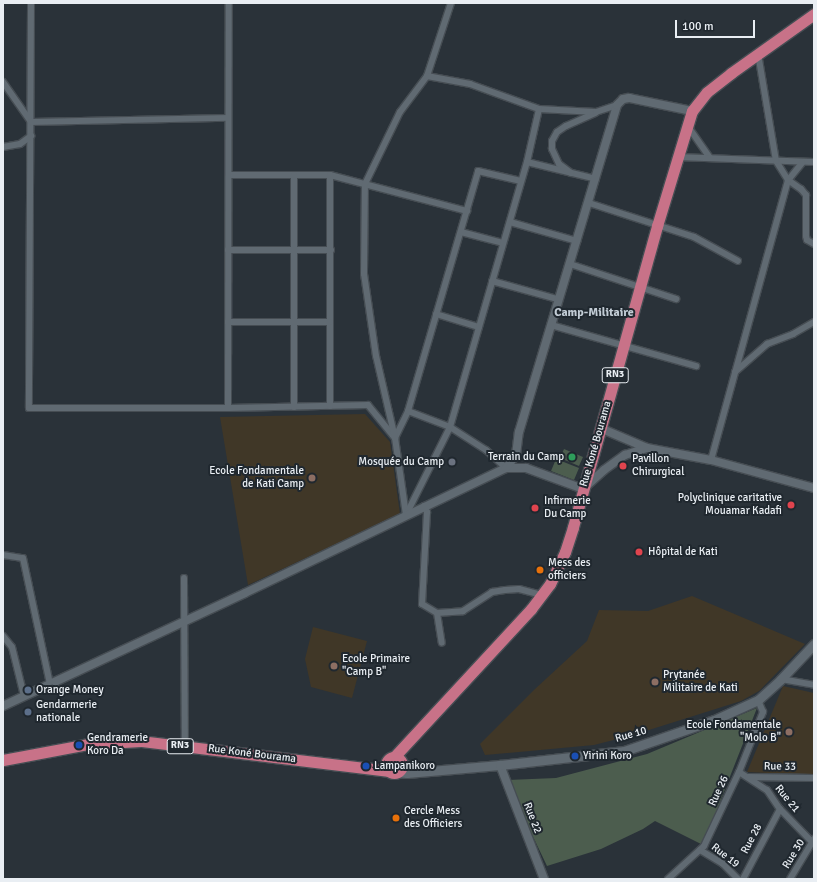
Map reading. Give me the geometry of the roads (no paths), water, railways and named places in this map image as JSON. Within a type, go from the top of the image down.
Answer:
[{"type":"highway","name":"Rue Koné Bourama","points":[[3,760],[110,742],[141,741],[358,767],[395,765],[408,742],[542,595],[550,584],[565,552],[657,226],[692,111],[707,92],[758,53],[814,14]]},
{"type":"main road","name":"Rue 10","points":[[395,765],[425,771],[500,765],[624,751],[714,720],[758,700],[781,679],[814,644]]},
{"type":"street","points":[[31,3],[29,408],[228,408],[368,405],[395,438]]},
{"type":"street","points":[[228,408],[229,3]]},
{"type":"street","points":[[406,515],[395,438],[376,356],[364,274],[366,184],[400,112],[427,76],[451,3]]},
{"type":"street","points":[[758,53],[776,162],[788,180],[806,194],[806,236],[807,240],[814,244]]},
{"type":"street","points":[[427,76],[470,84],[539,109],[596,112]]},
{"type":"street","points":[[3,82],[31,122]]},
{"type":"street","points":[[571,173],[559,164],[552,149],[552,141],[557,132],[566,126],[596,112],[617,105],[623,99],[629,98],[692,111]]},
{"type":"street","points":[[3,706],[506,468],[513,461],[518,447],[519,432],[617,105]]},
{"type":"street","points":[[406,515],[450,427],[527,162],[539,109]]},
{"type":"street","points":[[31,122],[228,118]]},
{"type":"street","points":[[687,125],[710,158]]},
{"type":"street","points":[[3,147],[20,144],[31,136]]},
{"type":"street","points":[[677,157],[802,163],[814,162]]},
{"type":"street","points":[[527,162],[596,179]]},
{"type":"street","points":[[711,460],[788,180],[802,163]]},
{"type":"street","points":[[395,438],[408,411],[478,171],[521,181]]},
{"type":"street","points":[[229,175],[330,175],[467,211]]},
{"type":"street","points":[[294,175],[294,407]]},
{"type":"street","points":[[330,175],[330,406]]},
{"type":"street","points":[[588,203],[694,238],[738,262]]},
{"type":"street","points":[[510,222],[577,241]]},
{"type":"street","points":[[461,232],[503,244]]},
{"type":"street","points":[[228,250],[331,250]]},
{"type":"street","points":[[570,264],[676,299]]},
{"type":"street","points":[[492,280],[557,299]]},
{"type":"street","points":[[436,314],[479,327]]},
{"type":"street","points":[[228,322],[330,322]]},
{"type":"street","points":[[735,372],[767,344],[793,334],[814,322]]},
{"type":"street","points":[[551,325],[696,366]]},
{"type":"street","points":[[408,411],[450,427],[486,450],[506,468],[526,468],[583,489],[604,470],[634,451],[647,448]]},
{"type":"street","points":[[600,428],[647,448],[711,460],[814,488]]},
{"type":"street","points":[[632,442],[634,451]]},
{"type":"street","points":[[518,447],[520,456],[526,468]]},
{"type":"street","points":[[424,506],[427,512],[422,604],[437,613],[463,611],[492,592],[519,589],[542,595]]},
{"type":"street","points":[[3,555],[23,558],[50,684]]},
{"type":"street","points":[[184,578],[185,746]]},
{"type":"street","points":[[437,613],[442,643]]},
{"type":"street","points":[[3,636],[12,647],[24,696]]},
{"type":"street","points":[[781,679],[814,686]]},
{"type":"street","name":"Rue 26","points":[[668,879],[704,846],[739,772],[763,712],[758,700]]},
{"type":"street","name":"Rue 22","points":[[500,765],[544,879]]},
{"type":"street","name":"Rue 21","points":[[739,772],[767,790],[780,809],[814,842]]},
{"type":"street","name":"Rue 33","points":[[746,776],[814,778]]},
{"type":"street","name":"Rue 28","points":[[743,879],[780,809]]},
{"type":"street","name":"Rue 30","points":[[790,879],[814,842]]},
{"type":"street","name":"Rue 19","points":[[700,850],[723,864],[738,879]]},
{"type":"place","name":"Terrain du Camp","points":[[572,457]]},
{"type":"place","name":"Mosquée du Camp","points":[[452,462]]},
{"type":"place","name":"Pavillon Chirurgical","points":[[623,466]]},
{"type":"place","name":"Ecole Fondamentale de Kati Camp","points":[[312,478]]},
{"type":"place","name":"Polyclinique caritative Mouamar Kadafi","points":[[791,505]]},
{"type":"place","name":"Infirmerie Du Camp","points":[[535,508]]},
{"type":"place","name":"Hôpital de Kati","points":[[639,552]]},
{"type":"place","name":"Mess des officiers","points":[[540,570]]},
{"type":"place","name":"Ecole Primaire \"Camp B\"","points":[[334,666]]},
{"type":"place","name":"Prytanée Militaire de Kati","points":[[655,682]]},
{"type":"place","name":"Orange Money","points":[[28,690]]},
{"type":"place","name":"Gendarmerie nationale","points":[[28,712]]},
{"type":"place","name":"Ecole Fondamentale \"Molo B\"","points":[[789,732]]},
{"type":"place","name":"Gendramerie Koro Da","points":[[79,745]]},
{"type":"place","name":"Yirini Koro","points":[[575,756]]},
{"type":"place","name":"Lampanikoro","points":[[366,766]]},
{"type":"place","name":"Cercle Mess des Officiers","points":[[396,818]]},
{"type":"district","name":"Camp-Militaire","points":[[594,313]]}]
